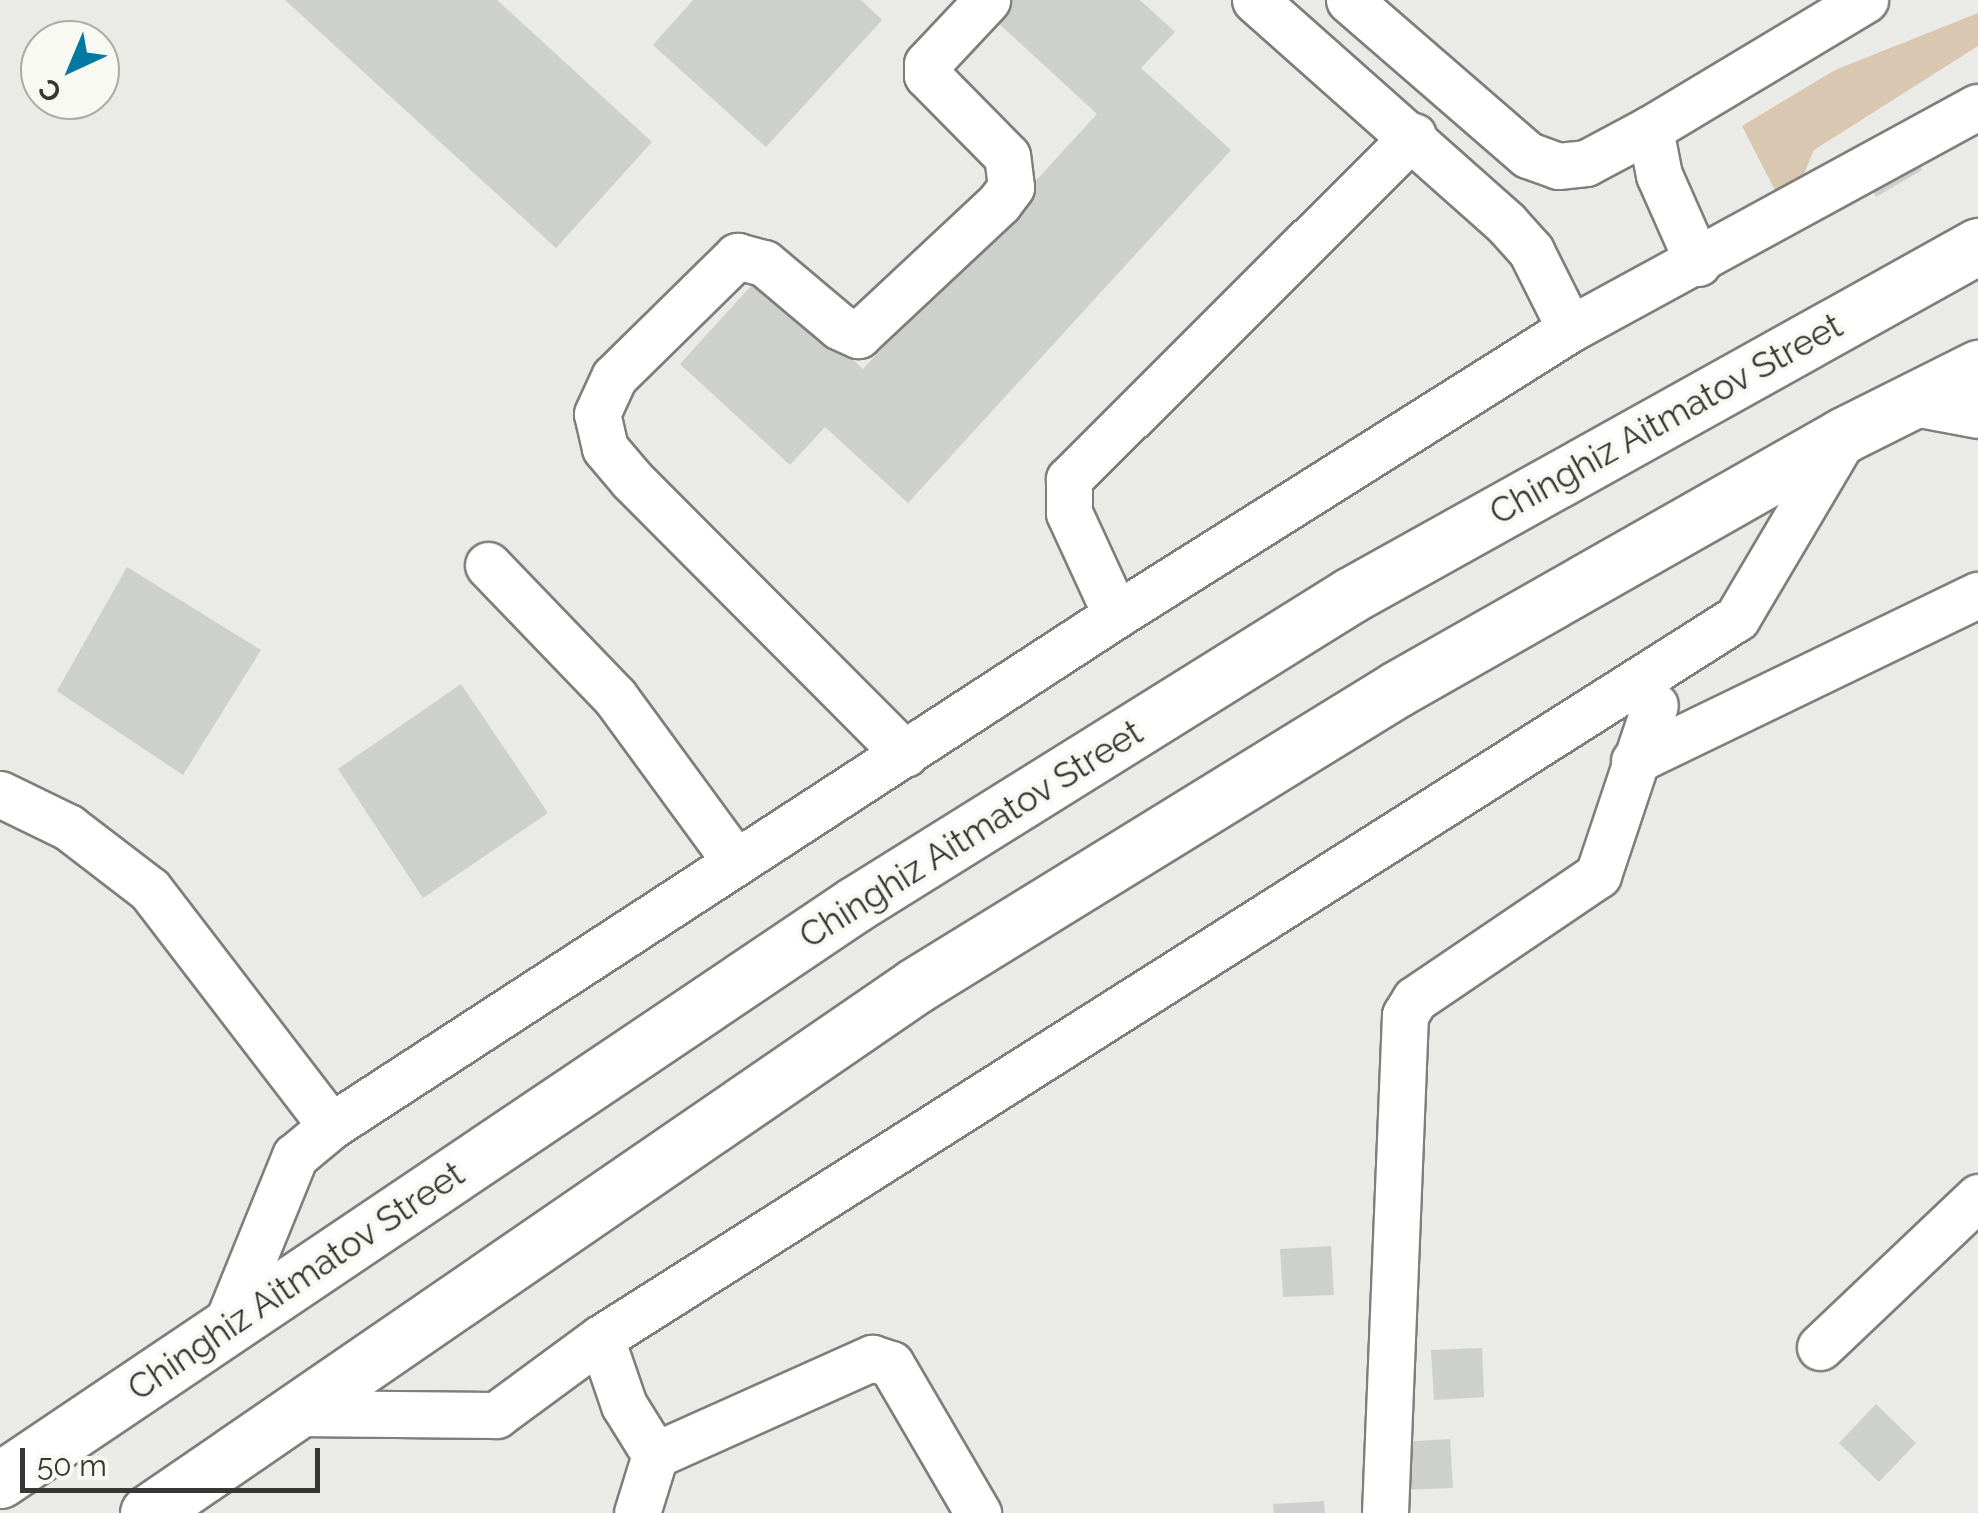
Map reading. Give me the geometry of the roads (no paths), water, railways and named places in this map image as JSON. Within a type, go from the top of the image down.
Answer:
[{"type":"main road","name":"Chinghiz Aitmatov Street","points":[[0,1480],[854,905],[1352,594],[1978,246]]},
{"type":"main road","points":[[148,1513],[915,986],[1397,690],[1846,434],[1978,368]]},
{"type":"street","points":[[905,754],[632,480],[605,448],[598,414],[614,377],[737,256],[764,262],[840,327],[858,334],[999,202],[1012,187],[1007,156],[934,84],[927,64],[987,0]]},
{"type":"street","points":[[1255,0],[1413,136],[1531,250],[1570,329]]},
{"type":"street","points":[[1348,0],[1528,155],[1558,166],[1586,163],[1650,129],[1864,0]]},
{"type":"street","points":[[225,1328],[295,1156],[331,1126],[1116,615],[1570,329],[1698,263],[1978,107]]},
{"type":"street","points":[[1650,129],[1658,176],[1698,263]]},
{"type":"street","points":[[1116,615],[1069,513],[1069,479],[1413,136]]},
{"type":"street","points":[[1909,402],[1978,415]]},
{"type":"street","points":[[294,1413],[496,1414],[601,1338],[1736,618],[1846,434]]},
{"type":"street","points":[[488,565],[616,698],[735,861]]},
{"type":"street","points":[[1634,761],[1978,595]]},
{"type":"street","points":[[1385,1513],[1405,1015],[1414,1000],[1598,876],[1656,705]]},
{"type":"street","points":[[0,794],[68,827],[150,890],[331,1126]]},
{"type":"street","points":[[1820,1348],[1978,1197]]},
{"type":"street","points":[[601,1338],[624,1405],[655,1455]]},
{"type":"street","points":[[636,1513],[655,1455],[872,1358],[898,1375],[978,1513]]}]
